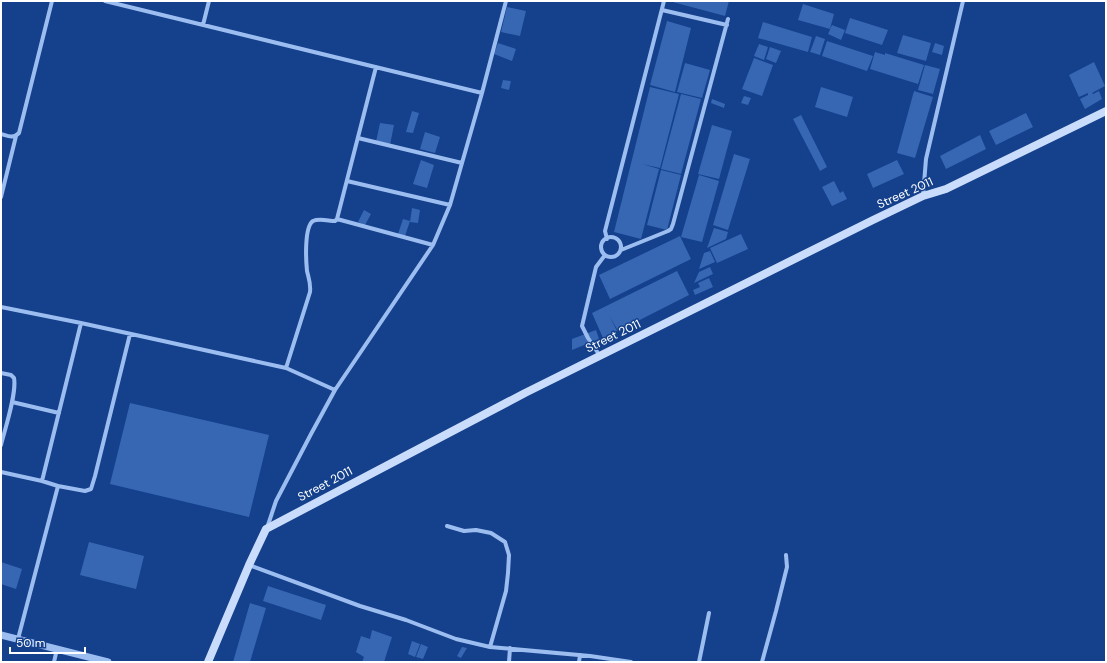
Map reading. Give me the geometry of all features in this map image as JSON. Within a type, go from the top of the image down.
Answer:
[{"type":"main road","name":"Street 2011","points":[[266,528],[525,393],[924,196],[946,189],[1106,111]]},
{"type":"main road","points":[[208,662],[266,528]]},
{"type":"street","points":[[1,197],[16,136],[19,133],[52,1]]},
{"type":"street","points":[[105,1],[115,2],[482,93]]},
{"type":"street","points":[[203,25],[209,1]]},
{"type":"street","points":[[266,528],[276,501],[335,390],[434,245],[450,205],[482,93],[506,1]]},
{"type":"street","points":[[607,239],[605,231],[664,1]]},
{"type":"street","points":[[924,196],[926,159],[963,1]]},
{"type":"street","points":[[662,10],[727,25]]},
{"type":"street","points":[[621,250],[619,241],[613,238],[607,239],[602,243],[601,247],[603,253],[608,257],[614,257],[621,250],[668,231],[674,224],[728,19]]},
{"type":"street","points":[[338,219],[376,67]]},
{"type":"street","points":[[1,134],[12,137],[16,136]]},
{"type":"street","points":[[358,138],[462,163]]},
{"type":"street","points":[[347,181],[450,205]]},
{"type":"street","points":[[286,368],[310,292],[311,286],[306,257],[310,225],[314,221],[333,221],[338,219],[434,245]]},
{"type":"street","points":[[600,356],[582,326],[596,267],[605,255]]},
{"type":"street","points":[[1,307],[286,368],[335,390]]},
{"type":"street","points":[[42,481],[81,323]]},
{"type":"street","points":[[1,472],[58,486],[85,491],[90,489],[95,476],[130,334]]},
{"type":"street","points":[[1,373],[11,375],[14,378],[15,383],[12,402],[1,445]]},
{"type":"street","points":[[12,402],[59,413]]},
{"type":"street","points":[[18,639],[58,486]]},
{"type":"street","points":[[447,526],[464,531],[476,530],[491,532],[505,542],[509,554],[506,591],[490,647]]},
{"type":"street","points":[[762,662],[787,567],[786,555]]},
{"type":"street","points":[[249,565],[360,606],[406,620],[456,639],[490,647],[580,655],[631,662]]},
{"type":"street","points":[[699,662],[709,614]]},
{"type":"street","points":[[1,635],[108,662]]},
{"type":"street","points":[[509,662],[510,648]]},
{"type":"street","points":[[54,662],[57,649]]},
{"type":"street","points":[[579,662],[580,655]]},
{"type":"building","points":[[669,1],[729,1],[725,16]]},
{"type":"building","points":[[803,4],[834,14],[830,29],[798,20]]},
{"type":"building","points":[[507,7],[526,11],[520,36],[501,32]]},
{"type":"building","points":[[850,18],[888,30],[882,45],[845,33]]},
{"type":"building","points":[[667,21],[691,28],[675,92],[650,85]]},
{"type":"building","points":[[763,22],[812,37],[808,52],[758,38]]},
{"type":"building","points":[[832,25],[845,30],[841,40],[828,34]]},
{"type":"building","points":[[903,35],[931,43],[926,61],[897,53]]},
{"type":"building","points":[[816,36],[825,39],[820,55],[810,52]]},
{"type":"building","points":[[827,41],[873,56],[867,71],[822,56]]},
{"type":"building","points":[[498,43],[516,49],[512,61],[494,54]]},
{"type":"building","points":[[935,43],[944,46],[942,55],[932,52]]},
{"type":"building","points":[[759,44],[768,47],[764,60],[754,56]]},
{"type":"building","points":[[770,47],[781,51],[776,63],[766,59]]},
{"type":"building","points":[[875,52],[885,55],[885,53],[924,65],[918,84],[870,69]]},
{"type":"building","points":[[754,58],[773,65],[762,96],[742,89]]},
{"type":"building","points":[[1094,62],[1105,86],[1092,93],[1093,94],[1099,91],[1102,99],[1085,109],[1080,99],[1088,95],[1088,93],[1079,97],[1069,75]]},
{"type":"building","points":[[685,63],[710,70],[702,98],[677,92]]},
{"type":"building","points":[[925,65],[940,69],[933,94],[918,90]]},
{"type":"building","points":[[503,80],[511,81],[509,90],[501,88]]},
{"type":"building","points":[[650,87],[679,94],[660,168],[642,164],[659,169],[641,239],[614,232]]},
{"type":"building","points":[[821,87],[853,97],[847,117],[815,107]]},
{"type":"building","points":[[914,91],[933,97],[915,158],[897,153]]},
{"type":"building","points":[[681,94],[701,99],[681,174],[661,169]]},
{"type":"building","points":[[744,96],[751,98],[748,105],[741,103]]},
{"type":"building","points":[[712,99],[725,104],[724,108],[711,103]]},
{"type":"building","points":[[412,111],[419,113],[413,133],[406,132]]},
{"type":"building","points":[[1026,113],[1033,127],[996,145],[989,131]]},
{"type":"building","points":[[801,115],[827,167],[820,171],[793,119]]},
{"type":"building","points":[[380,123],[394,125],[390,145],[376,142]]},
{"type":"building","points":[[712,125],[732,131],[719,179],[698,174]]},
{"type":"building","points":[[425,132],[440,137],[435,153],[420,149]]},
{"type":"building","points":[[980,135],[986,149],[946,169],[940,156]]},
{"type":"building","points":[[734,154],[750,159],[728,230],[713,225]]},
{"type":"building","points":[[421,160],[434,165],[427,188],[413,184]]},
{"type":"building","points":[[897,160],[904,174],[873,188],[867,174]]},
{"type":"building","points":[[661,170],[681,175],[667,230],[647,225]]},
{"type":"building","points":[[699,175],[719,181],[702,242],[681,237]]},
{"type":"building","points":[[834,181],[840,193],[843,191],[847,199],[832,206],[822,187]]},
{"type":"building","points":[[412,208],[420,210],[418,223],[410,222]]},
{"type":"building","points":[[364,210],[371,214],[365,225],[358,222]]},
{"type":"building","points":[[403,219],[410,221],[405,236],[398,234]]},
{"type":"building","points":[[714,228],[728,232],[726,239],[707,248]]},
{"type":"building","points":[[741,234],[748,249],[717,263],[710,248]]},
{"type":"building","points":[[680,236],[691,259],[610,299],[599,275]]},
{"type":"building","points":[[710,251],[715,262],[699,269],[704,253]]},
{"type":"building","points":[[710,267],[713,274],[694,283],[699,272]]},
{"type":"building","points":[[677,271],[689,295],[618,331],[609,315],[617,331],[603,338],[592,313]]},
{"type":"building","points":[[709,278],[713,287],[695,295],[693,290],[700,287],[698,283]]},
{"type":"building","points":[[596,330],[599,339],[572,350],[572,339]]},
{"type":"building","points":[[130,403],[269,435],[249,517],[110,484]]},
{"type":"building","points":[[89,542],[144,556],[136,589],[80,575]]},
{"type":"building","points":[[1,562],[22,569],[16,589],[1,584]]},
{"type":"building","points":[[268,586],[326,605],[321,620],[263,601]]},
{"type":"building","points":[[250,603],[266,608],[250,662],[233,662]]},
{"type":"building","points":[[372,630],[392,637],[384,662],[362,662],[364,657],[356,652],[361,636],[370,639]]},
{"type":"building","points":[[412,641],[420,644],[415,657],[408,654]]},
{"type":"building","points":[[421,644],[428,647],[423,659],[416,657]]},
{"type":"building","points":[[462,647],[467,648],[461,658],[457,656]]}]
